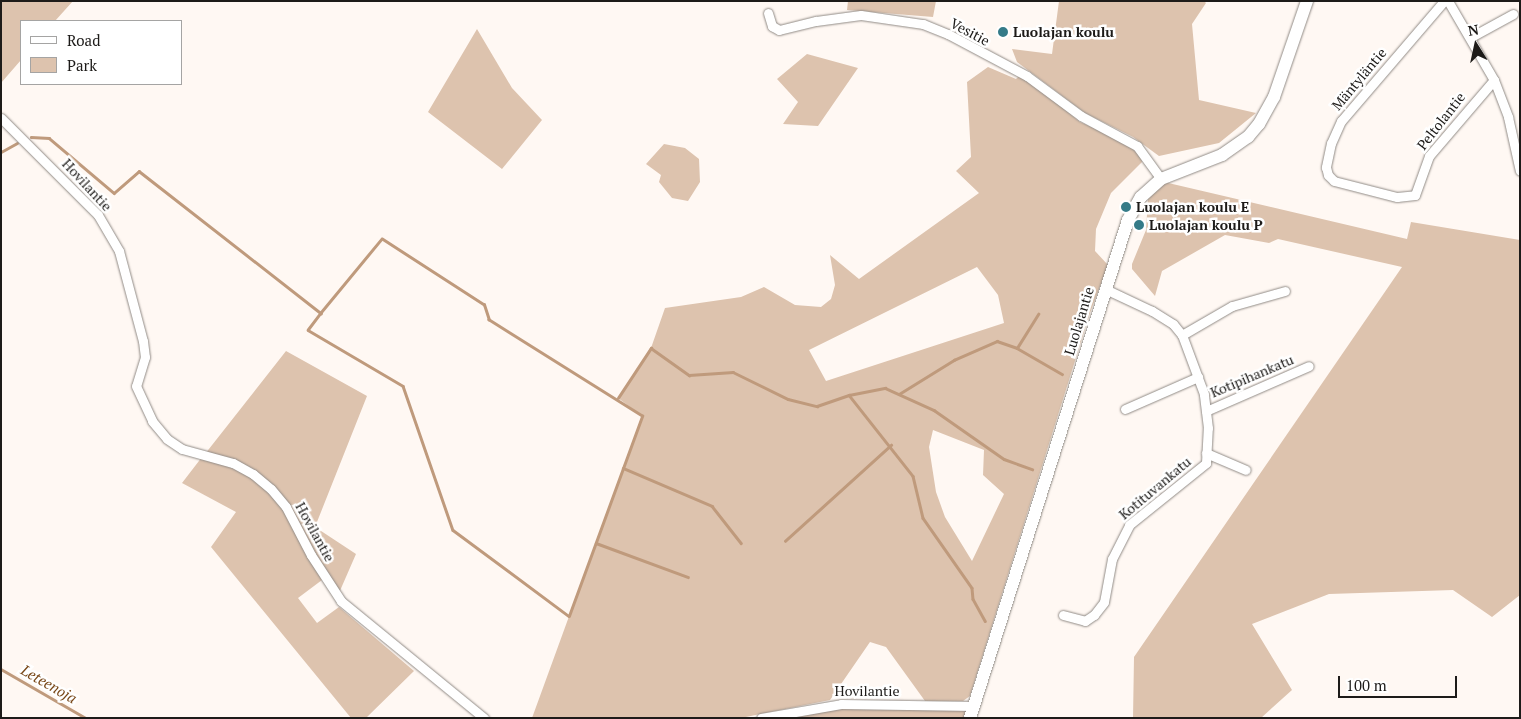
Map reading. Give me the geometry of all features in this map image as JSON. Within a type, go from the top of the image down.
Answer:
[{"type":"main road","name":"Luolajantie","points":[[972,712],[1128,220],[1141,197],[1161,179],[1222,155],[1248,136],[1259,124],[1274,96],[1307,1]]},
{"type":"street","name":"Mäntyläntie","points":[[1397,197],[1334,181],[1326,167],[1331,143],[1353,104],[1444,1]]},
{"type":"street","points":[[1448,1],[1471,37],[1494,80],[1508,117],[1520,171]]},
{"type":"street","name":"Vesitie","points":[[768,13],[772,26],[779,30],[816,21],[861,15],[915,23],[948,34],[1027,76],[1081,116],[1137,146],[1161,179]]},
{"type":"street","points":[[1471,37],[1514,14]]},
{"type":"street","name":"Peltolantie","points":[[1397,197],[1415,195],[1428,156],[1494,80]]},
{"type":"street","name":"Hovilantie","points":[[1,118],[98,215],[116,245],[128,277],[143,341],[145,358],[136,386],[152,421],[167,439],[182,449],[233,464],[253,474],[271,489],[286,506],[326,581],[341,601],[484,718]]},
{"type":"street","points":[[1105,289],[1152,311],[1173,324],[1182,335],[1198,377],[1206,411],[1206,453],[1246,470]]},
{"type":"street","points":[[1182,335],[1232,306],[1285,291]]},
{"type":"street","name":"Kotipihankatu","points":[[1206,411],[1309,366]]},
{"type":"street","points":[[1125,409],[1198,377]]},
{"type":"street","name":"Kotituvankatu","points":[[1063,615],[1085,621],[1094,614],[1104,602],[1112,559],[1129,525],[1206,463],[1206,453]]},
{"type":"street","name":"Hovilantie","points":[[760,718],[841,704],[972,712]]},
{"type":"green space","points":[[1,1],[73,1],[56,20],[20,20],[20,61],[1,83]]},
{"type":"green space","points":[[848,1],[936,1],[933,17],[847,10]]},
{"type":"green space","points":[[1059,1],[1204,1],[1206,3],[1192,24],[1199,100],[1256,113],[1219,143],[1159,156],[1133,137],[1085,113],[1017,62],[1012,49],[1052,54]]},
{"type":"green space","points":[[477,29],[512,88],[542,120],[502,169],[428,112]]},
{"type":"green space","points":[[807,54],[858,68],[818,126],[783,124],[798,102],[777,79]]},
{"type":"green space","points":[[988,67],[1016,79],[1021,74],[1080,122],[1124,141],[1141,154],[1142,162],[1111,193],[1096,229],[1095,251],[1108,265],[1090,313],[970,696],[963,701],[925,701],[886,647],[870,642],[830,700],[741,718],[532,718],[642,416],[618,398],[651,348],[665,308],[741,297],[764,287],[795,305],[821,307],[831,299],[835,285],[830,255],[859,279],[979,193],[956,171],[971,157],[967,82]],"holes":[[[977,267],[998,295],[1004,323],[826,381],[809,350]],[[933,430],[984,450],[983,475],[1004,494],[972,561],[945,517],[936,492],[929,447]]]},
{"type":"green space","points":[[664,144],[685,148],[699,159],[700,182],[688,201],[672,198],[659,182],[661,175],[646,164]]},
{"type":"green space","points":[[1164,182],[1407,239],[1411,222],[1520,240],[1520,595],[1492,617],[1453,590],[1329,594],[1252,624],[1292,690],[1261,718],[1133,718],[1134,657],[1402,267],[1278,239],[1269,243],[1225,235],[1162,271],[1155,296],[1132,269],[1132,264],[1146,230],[1148,199]]},
{"type":"green space","points":[[286,351],[367,396],[315,527],[356,554],[339,593],[332,588],[288,506],[253,472],[205,454]]},
{"type":"green space","points":[[202,457],[252,475],[283,509],[322,580],[298,598],[317,623],[339,607],[414,671],[366,718],[351,718],[211,547],[236,512],[182,483]]},
{"type":"green space","points":[[828,708],[968,710],[965,718],[774,718]]},
{"type":"waterway","points":[[31,137],[49,138],[114,193],[139,171],[321,313],[308,330],[403,386],[453,530],[569,616],[642,416],[489,320],[484,305],[382,239],[321,313]]},
{"type":"waterway","points":[[1,152],[17,143]]},
{"type":"waterway","points":[[899,394],[954,360],[997,341],[1017,348],[1038,314]]},
{"type":"waterway","points":[[618,398],[651,348],[689,375],[733,372],[788,399],[817,406],[849,395],[913,476],[923,518],[972,588],[973,599],[985,621]]},
{"type":"waterway","points":[[1017,348],[1062,374]]},
{"type":"waterway","points":[[849,395],[885,388],[934,410],[1004,459],[1032,469]]},
{"type":"waterway","points":[[785,541],[891,445]]},
{"type":"waterway","points":[[623,468],[712,506],[741,543]]},
{"type":"waterway","points":[[596,543],[688,577]]},
{"type":"waterway","name":"Leteenoja","points":[[1,669],[86,718]]},
{"type":"place","name":"Luolajan koulu","points":[[1003,32]]},
{"type":"place","name":"Luolajan koulu E","points":[[1126,207]]},
{"type":"place","name":"Luolajan koulu P","points":[[1139,225]]}]
